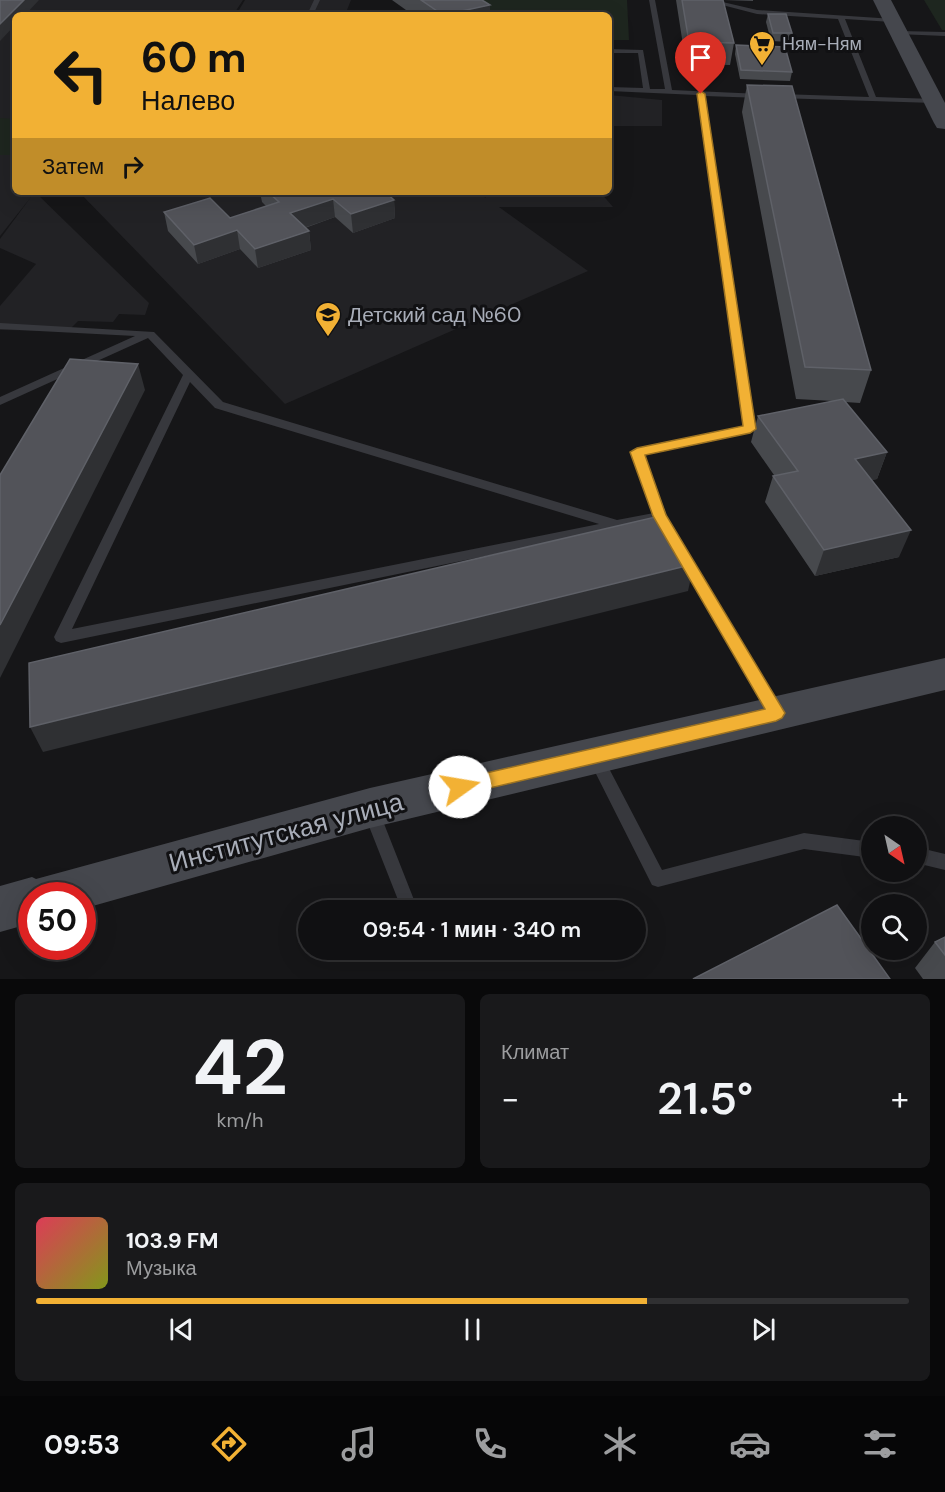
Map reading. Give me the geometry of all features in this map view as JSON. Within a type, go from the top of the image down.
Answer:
[{"type":"main road","points":[[882,0],[945,123]]},
{"type":"main road","name":"Институтская улица","points":[[96,883],[370,807],[945,674]]},
{"type":"main road","points":[[0,909],[18,904]]},
{"type":"lane","points":[[652,0],[669,92]]},
{"type":"lane","points":[[706,0],[757,12],[840,18],[945,34]]},
{"type":"lane","points":[[840,18],[874,100]]},
{"type":"lane","points":[[612,51],[641,51],[647,91]]},
{"type":"lane","points":[[612,89],[934,101]]},
{"type":"lane","points":[[701,94],[750,429],[637,452],[660,516],[776,713]]},
{"type":"lane","points":[[0,326],[150,334],[219,405],[615,525]]},
{"type":"lane","points":[[0,401],[150,334]]},
{"type":"lane","points":[[189,374],[61,637],[660,516]]},
{"type":"lane","points":[[595,756],[658,879],[804,841],[861,849]]},
{"type":"lane","points":[[370,807],[406,900]]},
{"type":"lane","points":[[927,858],[945,862]]},
{"type":"shaded area","points":[[0,0],[243,0],[235,12],[12,12],[12,195],[38,195],[149,303],[145,315],[119,314],[113,322],[78,321],[68,331],[0,330],[0,306],[36,264],[0,248],[0,239],[31,197],[0,236]]},
{"type":"shaded area","points":[[245,0],[351,0],[346,12],[238,12]]},
{"type":"shaded area","points":[[474,0],[627,0],[629,40],[612,40],[612,12],[493,12]]},
{"type":"shaded area","points":[[924,0],[945,0],[945,30],[942,30]]},
{"type":"shaded area","points":[[612,95],[662,100],[662,126],[612,126]]},
{"type":"shaded area","points":[[0,118],[12,119],[12,155],[0,155]]},
{"type":"shaded area","name":"Детский сад №60","points":[[82,195],[482,195],[486,198],[482,195],[603,195],[613,207],[499,207],[588,271],[285,404]]},
{"type":"building","points":[[0,0],[24,0],[0,24]]},
{"type":"building","points":[[421,0],[482,0],[490,5],[457,12],[439,12]]},
{"type":"building","points":[[682,0],[723,0],[734,43],[689,42]]},
{"type":"building","points":[[768,14],[786,14],[792,33],[773,33]]},
{"type":"building","points":[[736,45],[785,47],[792,72],[741,70]]},
{"type":"building","points":[[747,85],[792,86],[871,370],[805,367]]},
{"type":"building","points":[[271,195],[388,195],[394,200],[351,214],[333,199],[290,213],[309,231],[255,249],[237,230],[194,245],[164,212],[210,198],[230,218],[279,202]]},
{"type":"building","points":[[70,359],[138,364],[0,625],[0,475]]},
{"type":"building","points":[[843,399],[887,452],[855,459],[911,530],[824,550],[773,476],[798,471],[758,416]]},
{"type":"building","points":[[664,515],[694,564],[30,727],[29,663]]},
{"type":"building","points":[[837,905],[861,939],[861,960],[876,960],[890,979],[693,979]]},
{"type":"building","points":[[945,937],[945,955],[935,942]]},
{"type":"place","name":"Ням-Ням","points":[[762,67]]},
{"type":"place","name":"Детский сад №60","points":[[328,338]]},
{"type":"route","points":[[460,787],[776,713],[660,516],[637,452],[750,429],[701,94]]}]
